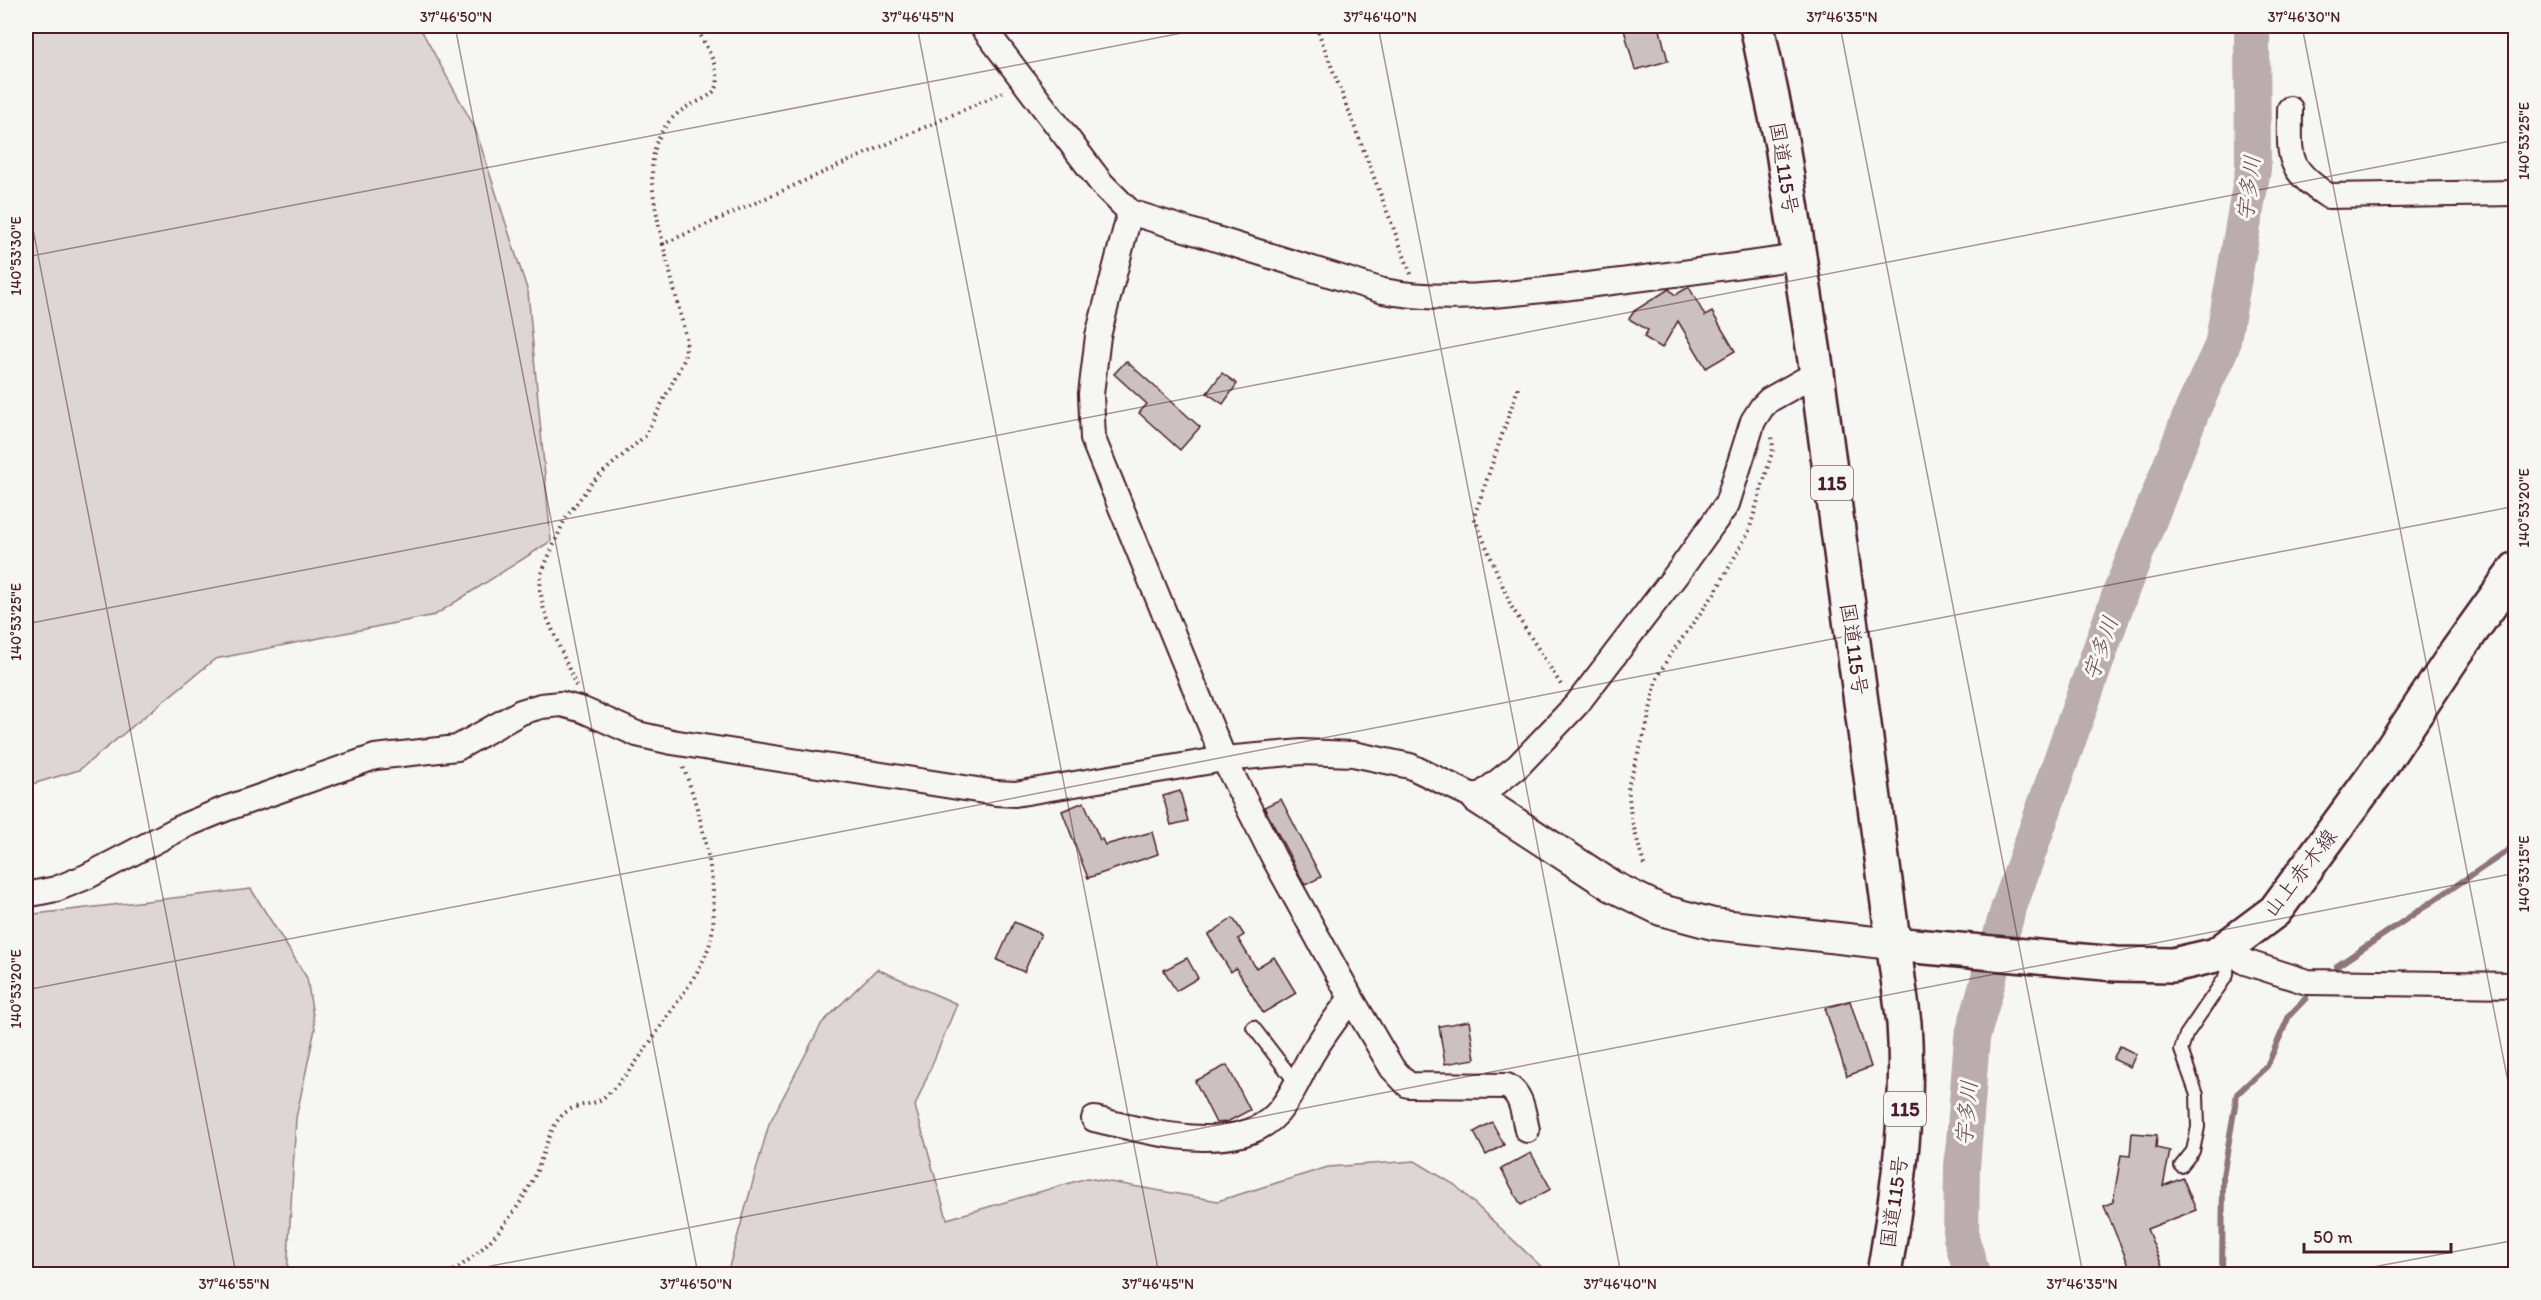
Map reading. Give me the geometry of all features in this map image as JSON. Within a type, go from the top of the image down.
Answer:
[{"type":"main road","name":"国道115号","points":[[1757,26],[1782,145],[1900,944],[1907,1066],[1897,1197],[1884,1275]]},
{"type":"main road","name":"山上赤木線","points":[[1900,944],[2116,964],[2173,965],[2216,955],[2276,911],[2376,773],[2455,654],[2516,569]]},
{"type":"street","points":[[981,26],[1102,184],[1130,212],[1383,291],[1420,298],[1505,295],[1798,257]]},
{"type":"street","points":[[2290,109],[2290,158],[2302,179],[2328,196],[2516,193]]},
{"type":"street","points":[[1130,212],[1098,336],[1091,394],[1093,439],[1224,759],[1274,858],[1392,1068],[1408,1085],[1508,1086],[1516,1091],[1520,1100],[1527,1130]]},
{"type":"street","points":[[1477,798],[1518,766],[1577,704],[1727,504],[1754,421],[1762,407],[1769,400],[1817,373]]},
{"type":"street","points":[[26,895],[56,889],[86,877],[186,825],[225,809],[375,757],[457,748],[521,712],[541,706],[561,705],[583,710],[637,734],[672,741],[1015,794],[1224,759],[1302,752],[1353,754],[1410,766],[1477,798],[1612,886],[1661,910],[1713,924],[1900,944]]},
{"type":"street","points":[[2227,948],[2245,962],[2307,982],[2516,985]]},
{"type":"street","points":[[1094,1119],[1167,1136],[1196,1138],[1239,1135],[1263,1126],[1282,1108],[1312,1053],[1351,998]]},
{"type":"lane","points":[[2181,1166],[2193,1151],[2198,1127],[2197,1095],[2181,1050],[2186,1035],[2227,975],[2230,957],[2227,948]]},
{"type":"lane","points":[[1253,1027],[1296,1083]]},
{"type":"path","points":[[583,710],[574,680],[544,610],[540,590],[541,574],[565,519],[592,482],[645,436],[684,360],[687,341],[651,190],[653,151],[663,129],[677,113],[712,93],[717,86],[716,69],[696,26]]},
{"type":"path","points":[[1316,26],[1420,298]]},
{"type":"path","points":[[663,244],[1024,83]]},
{"type":"path","points":[[1518,388],[1474,516],[1511,606],[1555,678],[1577,704]]},
{"type":"path","points":[[1644,865],[1631,817],[1628,786],[1646,729],[1656,681],[1668,658],[1715,593],[1749,531],[1773,449],[1772,433],[1762,407]]},
{"type":"path","points":[[448,1275],[462,1266],[495,1236],[527,1192],[559,1119],[574,1106],[601,1100],[644,1053],[699,969],[710,944],[715,905],[703,836],[695,796],[672,741]]},
{"type":"shaded area","points":[[26,26],[419,26],[475,128],[528,292],[551,541],[435,615],[215,659],[79,770],[26,786]]},
{"type":"shaded area","points":[[251,889],[307,978],[315,1029],[296,1118],[287,1274],[26,1274],[26,915]]},
{"type":"shaded area","points":[[877,969],[957,1004],[915,1106],[947,1219],[1087,1178],[1218,1201],[1328,1167],[1415,1161],[1455,1185],[1549,1274],[727,1274],[769,1124],[822,1023]]},
{"type":"building","points":[[1623,26],[1659,26],[1668,61],[1635,70]]},
{"type":"building","points":[[1689,287],[1705,316],[1712,312],[1735,351],[1706,368],[1678,321],[1662,348],[1644,337],[1648,330],[1629,319],[1634,311],[1669,289],[1675,295]]},
{"type":"building","points":[[1126,361],[1200,427],[1180,450],[1139,413],[1147,404],[1114,374]]},
{"type":"building","points":[[1222,373],[1237,384],[1223,404],[1207,393]]},
{"type":"building","points":[[1180,791],[1188,821],[1171,825],[1163,796]]},
{"type":"building","points":[[1281,799],[1321,877],[1305,885],[1264,807]]},
{"type":"building","points":[[1084,802],[1100,840],[1102,839],[1105,845],[1152,832],[1158,854],[1088,878],[1062,811]]},
{"type":"building","points":[[1233,918],[1244,935],[1238,939],[1256,968],[1274,957],[1296,993],[1263,1013],[1236,968],[1231,972],[1208,935]]},
{"type":"building","points":[[1014,922],[1041,934],[1024,972],[997,960]]},
{"type":"building","points":[[1187,958],[1198,978],[1176,991],[1164,970]]},
{"type":"building","points":[[1850,1001],[1871,1067],[1847,1076],[1825,1008]]},
{"type":"building","points":[[1469,1021],[1475,1059],[1445,1064],[1439,1026]]},
{"type":"building","points":[[2120,1046],[2136,1054],[2130,1067],[2113,1059]]},
{"type":"building","points":[[1227,1065],[1250,1110],[1227,1122],[1216,1123],[1195,1081]]},
{"type":"building","points":[[1492,1122],[1504,1145],[1486,1155],[1474,1132]]},
{"type":"building","points":[[2132,1133],[2157,1135],[2156,1148],[2170,1151],[2163,1186],[2183,1178],[2196,1210],[2147,1229],[2166,1275],[2133,1275],[2104,1206],[2113,1202],[2121,1155],[2130,1156]]},
{"type":"building","points":[[1531,1153],[1551,1189],[1521,1205],[1501,1169]]},
{"type":"waterway","name":"宇多川","points":[[1972,1274],[1961,1237],[1962,1167],[1972,1038],[2008,910],[2121,591],[2193,409],[2222,346],[2253,169],[2252,26]]},
{"type":"waterway","points":[[2337,966],[2516,845]]},
{"type":"waterway","points":[[2222,1274],[2223,1176],[2237,1094],[2267,1066],[2289,1016],[2306,998]]}]
